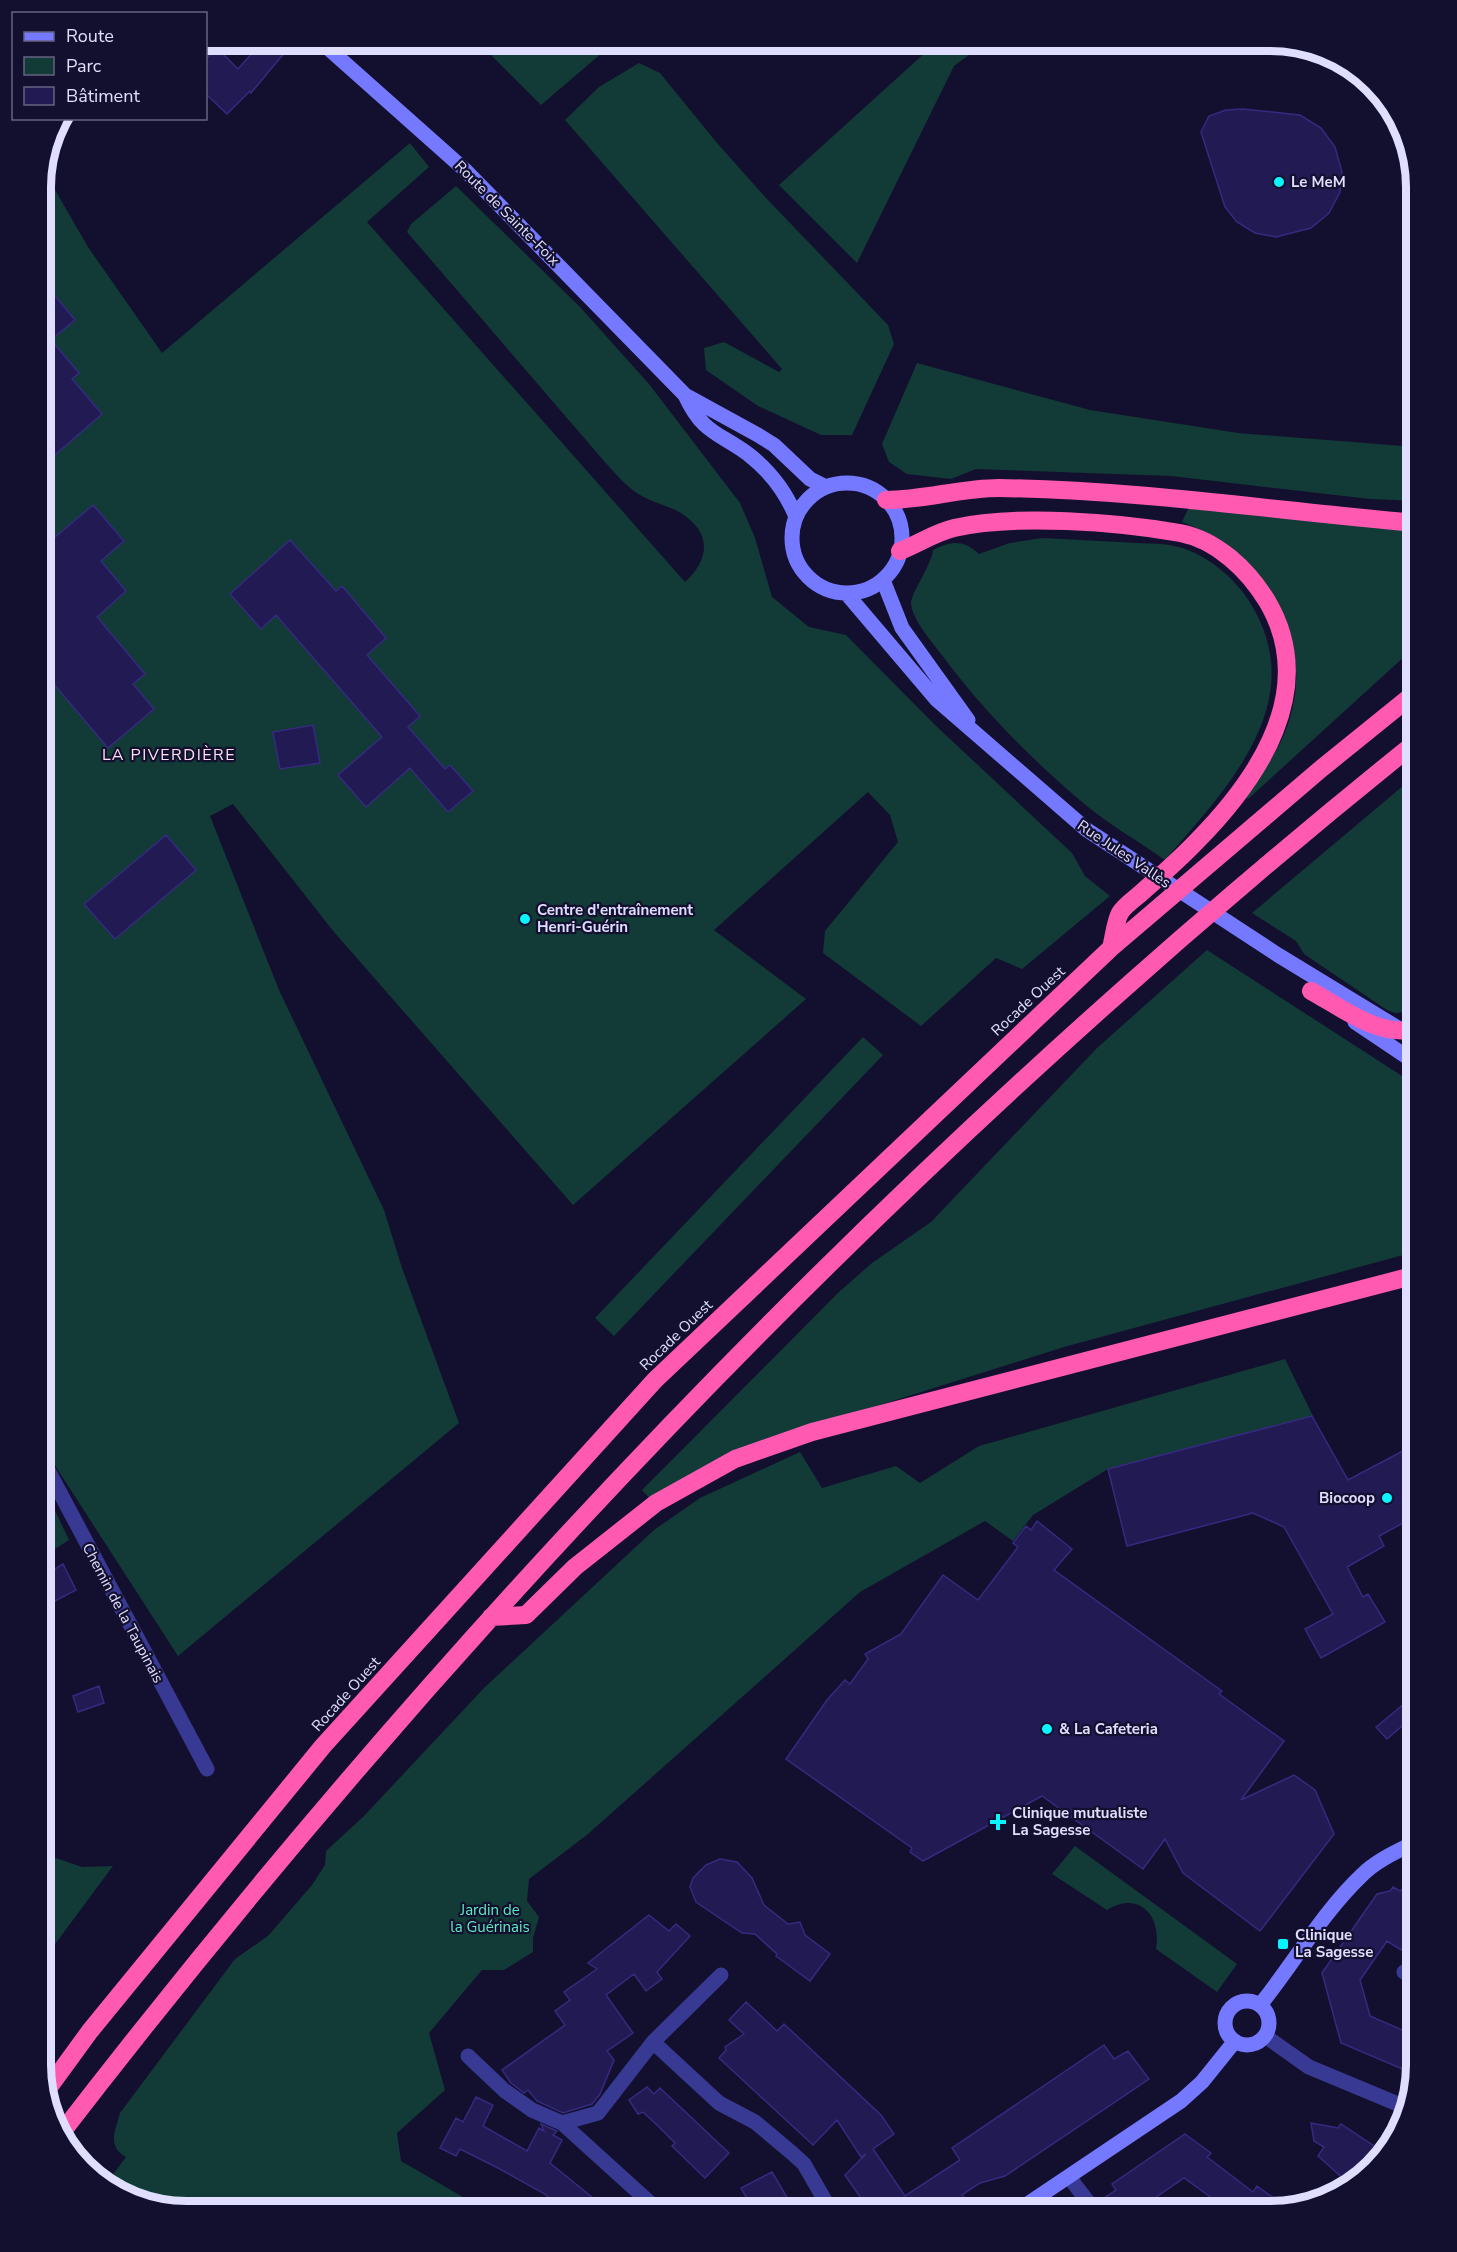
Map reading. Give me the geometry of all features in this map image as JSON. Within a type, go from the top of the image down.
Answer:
[{"type":"highway","points":[[886,500],[907,500],[978,489],[1074,490],[1406,522]]},
{"type":"highway","points":[[900,551],[951,529],[984,522],[1148,527],[1186,534],[1218,549],[1259,587],[1270,607],[1286,654],[1285,704],[1277,728],[1247,780],[1218,819],[1120,912],[1111,948]]},
{"type":"highway","name":"Rocade Ouest","points":[[52,2083],[90,2031],[323,1746],[655,1380],[1111,948],[1242,835],[1406,700]]},
{"type":"highway","points":[[66,2127],[243,1904],[406,1712],[695,1398],[858,1235],[964,1134],[1268,863],[1406,750]]},
{"type":"highway","points":[[1311,991],[1380,1028],[1406,1033]]},
{"type":"highway","points":[[1319,1300],[1406,1270]]},
{"type":"highway","points":[[491,1617],[526,1615],[615,1533],[656,1503],[735,1459],[812,1432],[1406,1278]]},
{"type":"street","name":"Route de Sainte-Foix","points":[[332,51],[465,170],[685,395],[774,445],[810,479],[826,487]]},
{"type":"street","name":"Route de Sainte-Foix","points":[[685,395],[693,413],[711,431],[748,453],[765,469],[782,488],[796,517]]},
{"type":"street","points":[[856,484],[873,490],[886,500],[899,522],[900,551],[895,565],[883,580],[866,590],[846,593],[820,587],[800,568],[792,543],[796,517],[808,499],[826,487],[856,484]]},
{"type":"street","name":"Rue Jules Vallès","points":[[883,580],[888,598],[912,644],[982,738]]},
{"type":"street","name":"Rue Jules Vallès","points":[[846,593],[936,699],[1087,830],[1278,956],[1406,1030]]},
{"type":"street","name":"Rue Jules Vallès","points":[[1278,956],[1311,991],[1406,1056]]},
{"type":"street","name":"Chemin de la Taupinais","points":[[51,1476],[207,1768]]},
{"type":"street","points":[[1260,2005],[1363,1874],[1385,1858],[1406,1847]]},
{"type":"street","points":[[562,2123],[598,2113],[653,2042],[721,1975]]},
{"type":"street","points":[[1242,2002],[1260,2005],[1267,2014],[1269,2026],[1265,2036],[1251,2045],[1235,2041],[1228,2034],[1226,2024],[1228,2014],[1242,2002]]},
{"type":"street","points":[[1265,2036],[1309,2067],[1400,2105]]},
{"type":"street","points":[[1032,2201],[1181,2101],[1202,2082],[1235,2041]]},
{"type":"street","points":[[653,2042],[718,2103],[755,2122],[804,2164],[825,2201]]},
{"type":"street","points":[[468,2056],[505,2091],[532,2110],[562,2123],[648,2201]]},
{"type":"street","points":[[1069,2176],[1088,2201]]},
{"type":"green space","points":[[487,51],[604,51],[541,105]]},
{"type":"green space","points":[[927,51],[974,51],[954,66],[857,263],[779,185]]},
{"type":"green space","points":[[639,63],[660,73],[717,143],[767,199],[888,325],[894,344],[852,435],[821,435],[758,406],[706,370],[704,348],[724,342],[779,372],[782,369],[565,120],[599,87]]},
{"type":"green space","name":"Centre d'entraînement Henri-Guérin","points":[[410,143],[429,167],[367,222],[685,582],[703,555],[704,546],[698,529],[681,513],[642,496],[622,480],[407,232],[411,224],[456,186],[581,308],[649,384],[740,503],[755,538],[772,597],[809,627],[846,635],[935,725],[1072,853],[1085,876],[1110,896],[1022,969],[996,958],[921,1026],[823,953],[825,931],[898,842],[890,815],[868,792],[714,930],[806,999],[573,1205],[334,932],[233,804],[210,816],[279,990],[384,1210],[402,1268],[459,1423],[178,1656],[51,1459],[51,183],[88,247],[162,353]]},
{"type":"green space","points":[[917,363],[1090,410],[1238,433],[1406,446],[1406,501],[1370,499],[1171,476],[976,469],[951,479],[907,474],[889,462],[882,444]]},
{"type":"green space","points":[[1189,507],[1406,529],[1406,655],[1248,799],[1245,797],[1274,754],[1287,727],[1295,694],[1296,662],[1289,631],[1277,603],[1260,577],[1238,554],[1211,536],[1182,522]]},
{"type":"green space","points":[[1042,538],[1165,544],[1185,549],[1207,559],[1235,583],[1249,601],[1266,638],[1272,674],[1267,708],[1254,741],[1236,773],[1165,860],[1092,810],[1025,750],[957,674],[923,630],[912,610],[914,594],[929,564],[933,550],[957,543],[968,546],[979,554],[1010,543]]},
{"type":"green space","points":[[1406,783],[1406,1012],[1395,1013],[1387,1010],[1304,954],[1296,941],[1252,913]]},
{"type":"green space","points":[[1207,950],[1406,1079],[1406,1254],[1064,1347],[769,1440],[650,1499],[642,1490],[839,1292],[872,1263],[931,1222],[1097,1048]]},
{"type":"green space","points":[[863,1037],[883,1055],[614,1336],[595,1318]]},
{"type":"green space","name":"Jardin de la Guérinais","points":[[1285,1359],[1313,1416],[1108,1469],[1033,1515],[1013,1541],[985,1521],[860,1592],[588,1834],[529,1879],[527,1901],[539,1917],[533,1938],[533,1952],[504,1970],[482,1970],[429,2033],[445,2090],[397,2133],[401,2161],[470,2201],[178,2201],[143,2194],[111,2178],[126,2157],[120,2153],[114,2143],[120,2113],[235,1959],[268,1936],[312,1885],[325,1865],[326,1851],[364,1816],[484,1688],[654,1530],[700,1498],[800,1452],[822,1488],[896,1466],[920,1483],[979,1446]]},
{"type":"green space","points":[[51,1502],[69,1540],[51,1552]]},
{"type":"green space","points":[[51,1679],[55,1696],[51,1703]]},
{"type":"green space","points":[[1075,1846],[1237,1964],[1217,1992],[1156,1949],[1155,1926],[1146,1910],[1129,1903],[1107,1910],[1052,1874]]},
{"type":"green space","points":[[51,1856],[82,1867],[113,1866],[51,1950]]},
{"type":"building","points":[[214,51],[220,51],[238,69],[254,51],[285,52],[251,93],[250,91],[227,114],[207,95],[207,58]]},
{"type":"building","name":"Le MeM","points":[[1243,109],[1300,115],[1321,128],[1335,147],[1342,172],[1340,192],[1329,213],[1311,228],[1276,237],[1255,233],[1237,222],[1225,207],[1201,132],[1209,116],[1226,110]]},
{"type":"building","points":[[51,291],[75,320],[51,340]]},
{"type":"building","points":[[51,340],[79,373],[72,379],[102,414],[51,458]]},
{"type":"building","points":[[93,505],[124,541],[101,561],[126,591],[97,617],[145,674],[133,684],[154,709],[108,748],[51,681],[51,541]]},
{"type":"building","points":[[290,540],[336,591],[342,586],[386,638],[367,655],[420,716],[408,727],[445,769],[450,765],[473,791],[448,812],[410,768],[366,807],[338,775],[382,737],[276,615],[261,629],[230,594]]},
{"type":"building","points":[[313,725],[320,763],[280,769],[273,732]]},
{"type":"building","points":[[166,835],[196,870],[115,939],[84,904]]},
{"type":"building","points":[[1312,1416],[1348,1480],[1406,1449],[1406,1521],[1379,1536],[1384,1546],[1347,1567],[1363,1597],[1368,1594],[1385,1622],[1321,1658],[1305,1629],[1333,1614],[1284,1527],[1253,1513],[1127,1546],[1108,1469]]},
{"type":"building","points":[[1037,1521],[1072,1549],[1054,1570],[1222,1691],[1219,1694],[1284,1741],[1241,1800],[1294,1775],[1315,1790],[1334,1834],[1260,1931],[1183,1873],[1165,1839],[1143,1869],[1042,1796],[923,1861],[910,1852],[912,1848],[786,1759],[827,1700],[845,1680],[850,1684],[868,1659],[865,1654],[901,1634],[943,1575],[978,1600],[1018,1547],[1013,1543],[1026,1526],[1031,1530]]},
{"type":"building","points":[[63,1564],[76,1590],[51,1603],[51,1571]]},
{"type":"building","points":[[99,1686],[104,1703],[78,1712],[73,1696]]},
{"type":"building","points":[[1406,1702],[1406,1723],[1387,1739],[1376,1727]]},
{"type":"building","points":[[720,1859],[737,1862],[752,1878],[764,1905],[788,1924],[800,1922],[805,1935],[830,1954],[810,1981],[776,1956],[777,1954],[755,1934],[742,1933],[696,1902],[690,1887],[693,1878],[706,1865]]},
{"type":"building","points":[[1393,1887],[1400,1891],[1406,1888],[1406,1944],[1401,1950],[1387,1941],[1360,1980],[1370,2016],[1406,2032],[1406,2070],[1341,2043],[1322,1973],[1377,1894],[1390,1891]]},
{"type":"building","points":[[649,1915],[669,1931],[676,1924],[690,1936],[657,1972],[662,1979],[646,1991],[634,1974],[606,1995],[633,2033],[607,2051],[614,2060],[600,2094],[592,2104],[563,2113],[537,2101],[528,2090],[524,2093],[511,2083],[502,2070],[565,2025],[555,2011],[570,2000],[564,1992],[597,1969],[588,1963]]},
{"type":"building","points":[[746,2002],[777,2031],[784,2024],[881,2115],[894,2134],[873,2149],[905,2196],[960,2160],[952,2148],[1104,2045],[1114,2059],[1128,2051],[1149,2079],[1005,2176],[980,2183],[962,2195],[966,2201],[863,2201],[845,2175],[866,2154],[861,2157],[837,2120],[813,2145],[719,2058],[726,2050],[725,2047],[744,2034],[729,2020]]},
{"type":"building","points":[[647,2087],[654,2094],[660,2088],[729,2153],[705,2178],[672,2146],[675,2143],[658,2126],[643,2112],[638,2114],[629,2100]]},
{"type":"building","points":[[476,2097],[493,2105],[483,2126],[527,2151],[539,2128],[544,2131],[541,2124],[557,2131],[553,2135],[562,2140],[550,2163],[597,2201],[553,2201],[545,2194],[460,2149],[456,2156],[440,2148],[456,2118],[463,2122]]},
{"type":"building","points":[[1311,2123],[1338,2128],[1341,2124],[1377,2148],[1366,2161],[1344,2179],[1318,2156],[1324,2147],[1314,2141]]},
{"type":"building","points":[[1185,2134],[1211,2153],[1207,2157],[1253,2192],[1257,2186],[1277,2201],[1216,2201],[1184,2178],[1151,2201],[1108,2201],[1104,2198],[1116,2190],[1112,2184]]},
{"type":"building","points":[[772,2172],[789,2201],[748,2201],[741,2188]]},
{"type":"place","name":"Le MeM","points":[[1279,182]]},
{"type":"place","name":"Centre d'entraînement Henri-Guérin","points":[[525,919]]},
{"type":"place","name":"Biocoop","points":[[1387,1498]]},
{"type":"place","name":"& La Cafeteria","points":[[1047,1729]]},
{"type":"place","name":"Clinique mutualiste La Sagesse","points":[[998,1822]]},
{"type":"place","name":"Clinique La Sagesse","points":[[1283,1944]]},
{"type":"district","name":"LA PIVERDIÈRE","points":[[169,754]]}]
